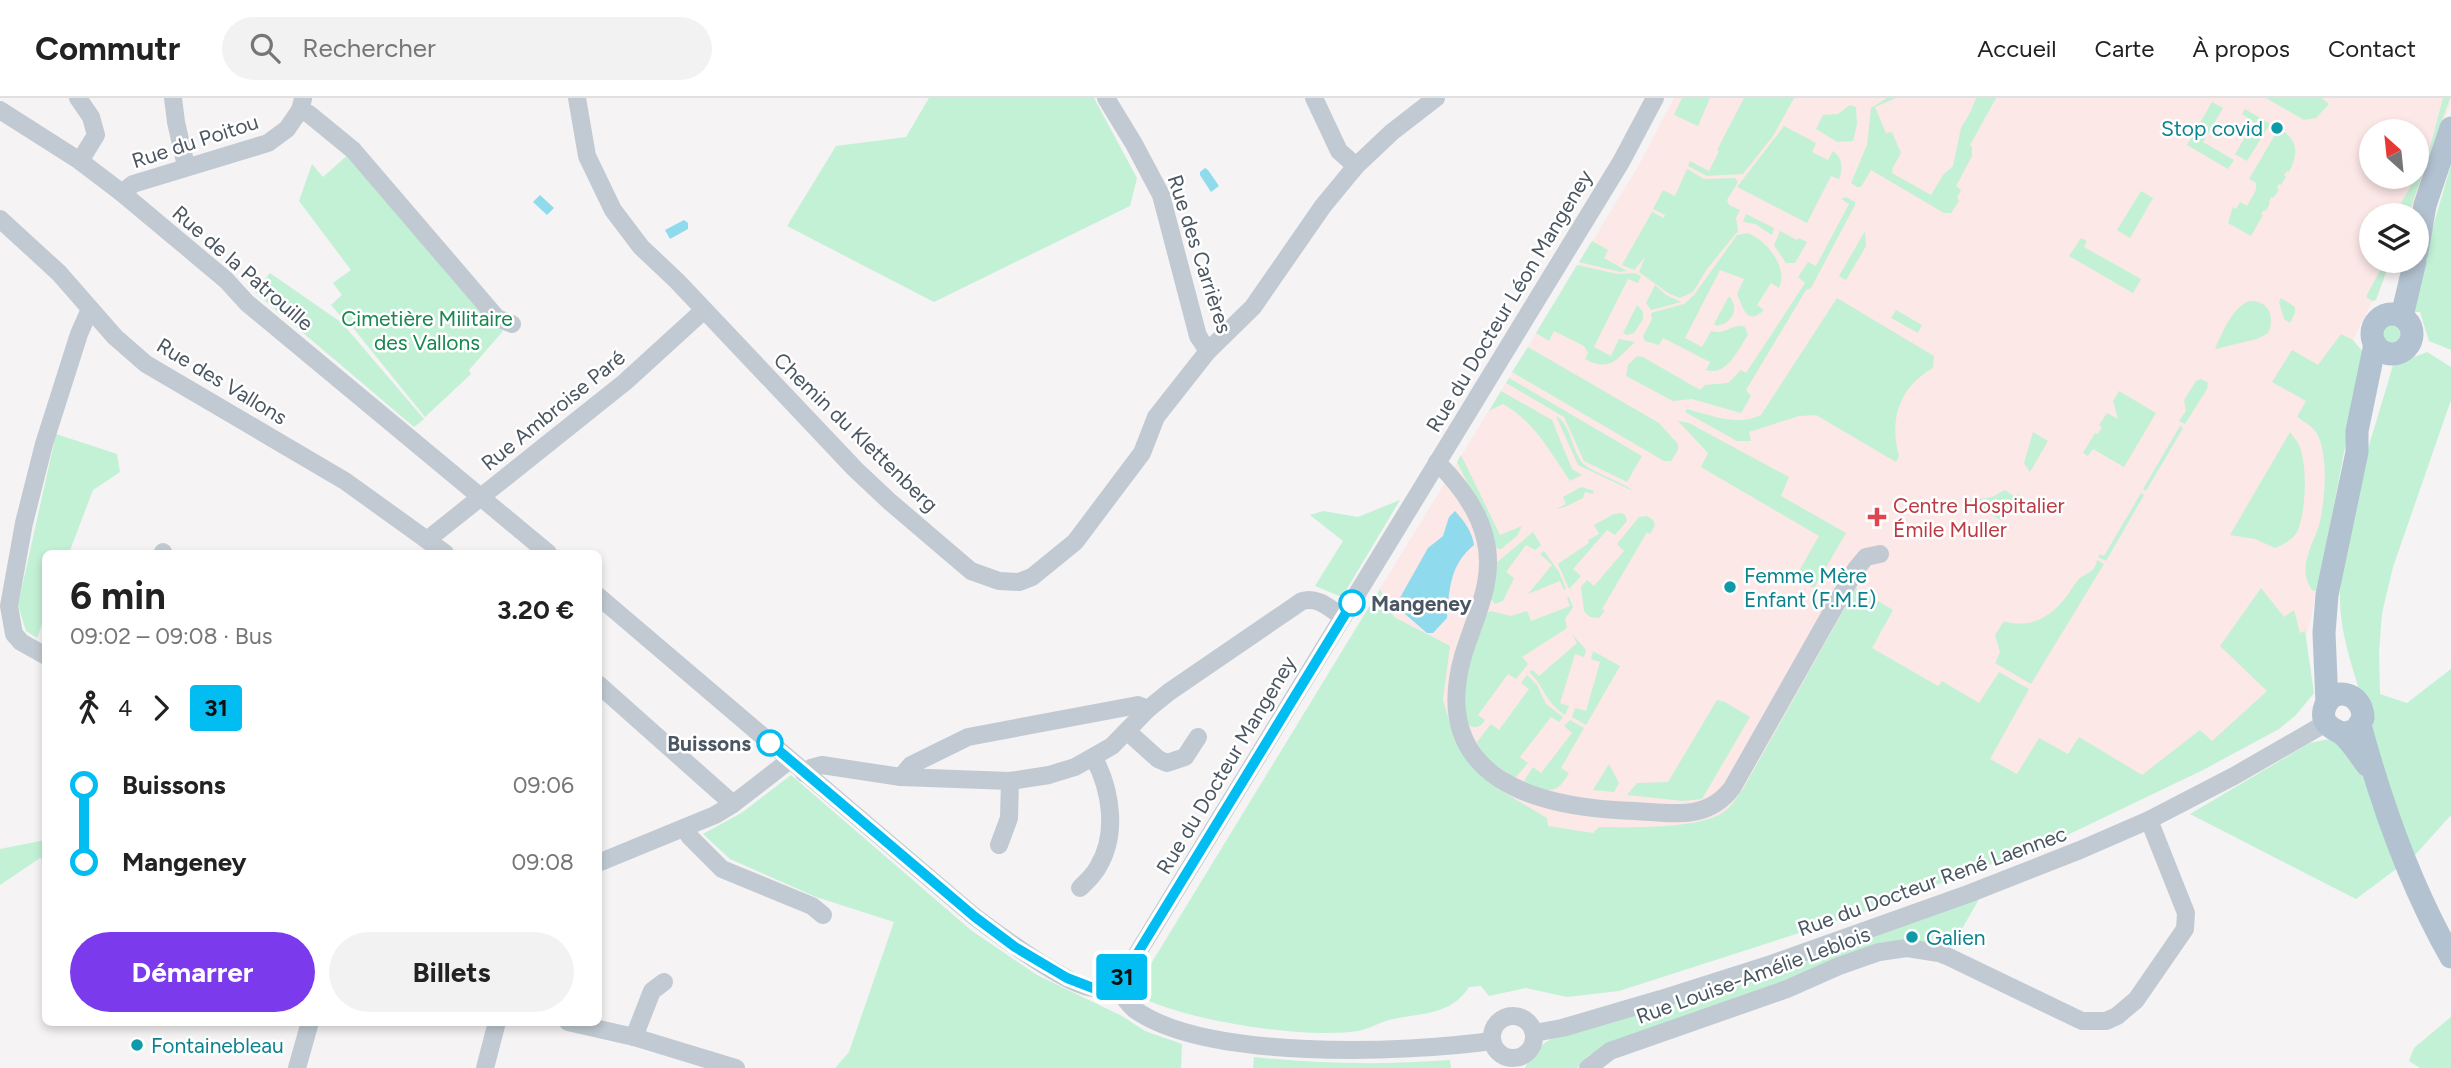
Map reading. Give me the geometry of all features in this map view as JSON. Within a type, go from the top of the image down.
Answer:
[{"type":"main road","points":[[2425,203],[2451,128]]},
{"type":"main road","points":[[2395,315],[2402,273]]},
{"type":"main road","points":[[2395,315],[2411,273]]},
{"type":"main road","points":[[2395,315],[2410,324],[2411,340],[2404,350],[2384,349],[2372,338],[2374,326],[2382,316],[2395,315]]},
{"type":"main road","points":[[2384,349],[2367,435],[2357,452],[2332,563],[2325,633],[2327,657],[2340,716],[2373,773],[2424,904],[2451,957]]},
{"type":"street","points":[[78,98],[91,117],[96,135],[80,161]]},
{"type":"street","points":[[173,98],[187,166]]},
{"type":"street","name":"Chemin du Klettenberg","points":[[578,98],[587,156],[613,210],[634,240],[888,501],[971,570],[999,581],[1019,582],[1031,577],[1075,542],[1142,453],[1156,416],[1208,351],[1253,307],[1323,206],[1356,166],[1392,132],[1436,98]]},
{"type":"street","name":"Rue des Carrières","points":[[1106,98],[1161,195],[1198,336],[1208,351]]},
{"type":"street","points":[[1314,98],[1339,150],[1356,166]]},
{"type":"street","name":"Rue du Docteur Léon Mangeney","points":[[1399,525],[1621,162],[1650,100]]},
{"type":"street","points":[[302,104],[309,114],[353,150],[498,318],[512,324]]},
{"type":"street","name":"Rue du Poitou","points":[[122,193],[133,184],[268,143],[287,129],[302,104]]},
{"type":"street","name":"Rue de la Patrouille","points":[[0,110],[80,161],[122,193],[226,281],[247,303],[544,550]]},
{"type":"street","name":"Rue des Vallons","points":[[0,219],[59,273],[116,337],[146,365],[345,481],[441,550]]},
{"type":"street","points":[[42,654],[21,642],[15,634],[9,606],[24,523],[44,444],[79,334],[90,309]]},
{"type":"street","name":"Rue Ambroise Paré","points":[[427,540],[625,382],[704,310]]},
{"type":"street","points":[[1437,462],[1456,483],[1476,513],[1485,539],[1488,560],[1487,585],[1456,686],[1461,729],[1476,758],[1495,776],[1526,794],[1556,803],[1602,810],[1674,813],[1699,812],[1716,805],[1732,788],[1856,569],[1866,557],[1880,554]]},
{"type":"street","name":"Rue du Docteur Mangeney","points":[[1115,983],[1126,972],[1399,525]]},
{"type":"street","points":[[804,773],[822,765],[901,778],[1010,781],[1049,775],[1094,758],[1128,732],[1148,709],[1168,692],[1302,601],[1311,598],[1343,617]]},
{"type":"street","points":[[602,599],[975,917],[1015,947],[1067,978],[1093,988],[1115,983],[1130,1006],[1145,1015],[1175,1028],[1214,1039],[1320,1049],[1412,1048],[1492,1041]]},
{"type":"street","points":[[602,688],[733,804]]},
{"type":"street","points":[[901,778],[911,765],[968,737],[1138,705],[1148,709]]},
{"type":"street","name":"Rue du Docteur René Laennec","points":[[1534,1033],[1562,1028],[1771,964],[1968,894],[2080,850],[2149,820],[2340,716]]},
{"type":"street","points":[[1128,732],[1158,759],[1167,763],[1185,757],[1198,737]]},
{"type":"street","points":[[1080,888],[1098,867],[1109,829],[1109,797],[1094,758]]},
{"type":"street","points":[[602,861],[684,828],[733,804],[789,760]]},
{"type":"street","points":[[999,845],[1009,818],[1010,781]]},
{"type":"street","name":"Rue Louise-Amélie Leblois","points":[[1588,1068],[1610,1051],[1787,989],[1879,952],[1907,948],[1950,957],[2082,1021],[2106,1021],[2117,1016],[2136,1000],[2185,929],[2186,913],[2149,820]]},
{"type":"street","points":[[684,828],[722,869],[812,906],[823,915]]},
{"type":"street","points":[[634,1037],[652,991],[664,982]]},
{"type":"street","points":[[1514,1016],[1523,1019],[1534,1033],[1532,1046],[1517,1063],[1500,1055],[1492,1041],[1497,1023],[1514,1016]]},
{"type":"street","points":[[297,1068],[309,1026]]},
{"type":"street","points":[[485,1068],[496,1026]]},
{"type":"street","points":[[586,1026],[634,1037],[736,1068]]},
{"type":"shaded area","name":"Centre Hospitalier Émile Muller","points":[[1674,98],[2451,98],[2429,162],[2429,119],[2359,119],[2359,189],[2419,189],[2414,203],[2359,203],[2359,273],[2386,273],[2376,300],[2372,302],[2353,340],[2367,357],[2355,394],[2311,618],[2300,660],[2224,737],[2100,801],[1592,941],[1366,732],[1394,617],[1380,589],[1639,165]]},
{"type":"green space","points":[[929,98],[1094,98],[1137,178],[1130,206],[934,302],[787,226],[836,146],[906,137]]},
{"type":"green space","points":[[1682,98],[1710,98],[1698,126],[1674,115]]},
{"type":"green space","points":[[1744,98],[1794,98],[1773,136],[1743,174],[1707,176],[1688,166],[1690,161],[1709,171]]},
{"type":"green space","points":[[1887,98],[1896,98],[1875,107],[1886,133],[1892,132],[1901,153],[1892,173],[1931,195],[1943,175],[1953,166],[1961,128],[1976,98],[1996,98],[1970,145],[1972,156],[1956,186],[1961,190],[1957,197],[1959,201],[1951,213],[1944,213],[1871,170],[1861,187],[1851,183],[1867,145],[1871,108]]},
{"type":"green space","points":[[2266,98],[2322,98],[2329,104],[2316,118],[2304,120]]},
{"type":"green space","points":[[2443,98],[2450,98],[2429,156]]},
{"type":"green space","points":[[2212,102],[2223,108],[2203,142],[2234,160],[2228,169],[2187,145]]},
{"type":"green space","points":[[1850,105],[1856,107],[1857,124],[1853,141],[1837,142],[1816,129],[1823,115],[1838,114]]},
{"type":"green space","points":[[2245,109],[2270,124],[2247,161],[2235,154],[2254,122],[2242,114]]},
{"type":"green space","points":[[1784,126],[1816,143],[1812,152],[1828,160],[1833,151],[1841,164],[1839,179],[1831,176],[1807,223],[1737,187]]},
{"type":"green space","points":[[2279,128],[2293,142],[2294,159],[2251,236],[2228,223],[2233,207],[2236,209],[2240,202],[2247,206],[2256,190],[2256,183],[2249,179]]},
{"type":"green space","name":"Cimetière Militaire des Vallons","points":[[350,153],[420,239],[503,331],[469,370],[471,374],[425,417],[345,318],[331,305],[342,295],[333,283],[351,270],[299,201],[312,164],[323,177]]},
{"type":"green space","points":[[2451,165],[2451,350],[2429,341],[2420,312],[2408,312],[2419,273],[2429,273],[2429,240]]},
{"type":"green space","points":[[1687,169],[1704,179],[1735,178],[1738,182],[1727,200],[1729,205],[1740,210],[1736,218],[1738,231],[1707,269],[1693,292],[1680,298],[1668,293],[1639,272],[1645,257],[1634,270],[1622,265],[1652,212],[1664,218],[1665,215],[1653,209],[1663,190],[1675,196]]},
{"type":"green space","points":[[2409,189],[2417,189],[2412,203],[2401,203]]},
{"type":"green space","points":[[2141,191],[2153,198],[2130,238],[2117,230]]},
{"type":"green space","points":[[1846,197],[1855,202],[1855,205],[1811,288],[1806,290],[1746,390],[1751,396],[1741,413],[1692,399],[1673,401],[1626,376],[1628,365],[1637,356],[1700,390],[1705,385],[1728,383],[1741,370],[1746,373],[1805,283],[1798,277],[1808,262],[1816,266],[1849,204],[1841,199]]},
{"type":"green space","points":[[1746,214],[1774,228],[1772,235],[1755,224],[1743,222]]},
{"type":"green space","points":[[1780,231],[1807,242],[1795,263],[1786,263],[1774,245]]},
{"type":"green space","points":[[1865,231],[1866,246],[1846,280],[1839,276]]},
{"type":"green space","points":[[1747,233],[1761,241],[1774,255],[1781,272],[1779,288],[1771,283],[1757,305],[1764,310],[1758,315],[1749,316],[1737,294],[1744,279],[1720,270],[1685,338],[1702,347],[1711,331],[1721,332],[1737,326],[1745,327],[1748,335],[1726,366],[1713,371],[1706,370],[1710,362],[1663,338],[1659,345],[1645,341],[1643,336],[1652,319],[1651,313],[1684,304],[1694,295],[1737,235]]},
{"type":"green space","points":[[2081,238],[2087,241],[2084,247],[2141,279],[2133,293],[2069,256]]},
{"type":"green space","points":[[1592,241],[1608,250],[1604,258],[1627,271],[1620,272],[1579,262]]},
{"type":"green space","points":[[1577,265],[1641,276],[1638,283],[1628,279],[1594,347],[1611,356],[1619,339],[1635,342],[1613,362],[1601,364],[1585,359],[1588,353],[1584,346],[1554,331],[1549,341],[1536,333]]},
{"type":"green space","points":[[270,273],[342,323],[424,419],[414,427],[255,292]]},
{"type":"green space","points":[[2379,273],[2386,273],[2376,300],[2372,301],[2366,297]]},
{"type":"green space","points":[[1655,285],[1666,295],[1681,302],[1651,310],[1646,303]]},
{"type":"green space","points":[[1729,296],[1734,306],[1733,315],[1727,322],[1717,326],[1714,324]]},
{"type":"green space","points":[[1837,298],[1934,356],[1933,368],[1912,385],[1899,406],[1895,430],[1899,456],[1896,462],[1816,415],[1799,416],[1749,432],[1751,441],[1737,441],[1685,412],[1687,409],[1734,420],[1761,415]]},
{"type":"green space","points":[[2281,298],[2295,307],[2290,323],[2284,319],[2279,302]]},
{"type":"green space","points":[[2249,301],[2261,303],[2269,310],[2271,321],[2268,333],[2257,339],[2215,349],[2233,315]]},
{"type":"green space","points":[[1637,305],[1643,312],[1643,319],[1634,333],[1627,335],[1623,333]]},
{"type":"green space","points":[[1896,310],[1922,325],[1918,333],[1891,318]]},
{"type":"green space","points":[[2392,324],[2399,327],[2402,334],[2399,341],[2392,344],[2385,341],[2382,334],[2385,327]]},
{"type":"green space","points":[[2341,334],[2353,340],[2367,357],[2355,394],[2318,590],[2313,591],[2308,583],[2306,567],[2323,504],[2325,479],[2321,443],[2315,431],[2297,417],[2306,401],[2272,382],[2292,350],[2318,365]]},
{"type":"green space","points":[[1528,347],[1659,423],[1678,444],[1678,450],[1671,461],[1664,461],[1512,372]]},
{"type":"green space","points":[[2427,352],[2451,367],[2451,400],[2393,567],[2382,613],[2380,694],[2407,703],[2451,669],[2451,815],[2415,855],[2356,899],[2190,814],[2310,743],[2329,739],[2339,743],[2364,706],[2348,651],[2340,609],[2346,537],[2359,479],[2393,365]]},
{"type":"green space","points":[[1509,378],[1642,456],[1627,482],[1584,461],[1564,417],[1506,383]]},
{"type":"green space","points":[[2201,379],[2208,383],[2207,389],[2185,424],[2179,421],[2186,411],[2184,400],[2196,381]]},
{"type":"green space","points":[[1501,391],[1552,420],[1572,469],[1582,475],[1570,481],[1533,428],[1514,411],[1503,404],[1489,411]]},
{"type":"green space","points":[[2119,391],[2156,413],[2124,467],[2093,449],[2088,456],[2083,453],[2095,433],[2098,434],[2102,427],[2099,425],[2107,413],[2118,419],[2113,401]]},
{"type":"green space","points":[[1556,416],[1565,425],[1585,465],[1633,491],[1578,465]]},
{"type":"green space","points":[[1678,421],[1689,423],[1789,477],[1781,496],[1846,533],[1814,588],[1795,578],[1819,536],[1701,467],[1708,453]]},
{"type":"green space","points":[[2180,426],[2183,428],[2146,491],[2143,489]]},
{"type":"green space","points":[[2033,432],[2048,441],[2030,472],[2024,463]]},
{"type":"green space","points":[[2290,432],[2299,445],[2305,476],[2302,513],[2297,532],[2288,542],[2275,548],[2255,539],[2230,535]]},
{"type":"green space","points":[[56,434],[117,454],[120,472],[93,490],[70,550],[42,550],[42,624],[37,638],[26,631],[18,605]]},
{"type":"green space","points":[[1461,455],[1500,535],[1522,526],[1517,536],[1501,549],[1495,548],[1481,509],[1457,462]]},
{"type":"green space","points":[[1581,487],[1594,491],[1593,494],[1585,492],[1583,498],[1556,509],[1566,504],[1563,497]]},
{"type":"green space","points":[[2005,490],[2015,497],[2020,493],[2002,521],[1969,501],[1992,497]]},
{"type":"green space","points":[[2141,493],[2144,495],[2106,561],[2098,557],[2100,554],[2104,556]]},
{"type":"green space","points":[[1400,500],[1342,597],[1315,586],[1343,541],[1310,515],[1323,511],[1358,517]]},
{"type":"green space","points":[[1621,513],[1627,521],[1615,535],[1607,530],[1573,569],[1581,576],[1569,589],[1558,564],[1599,534],[1594,525]]},
{"type":"green space","points":[[1647,516],[1655,525],[1650,534],[1647,532],[1602,609],[1605,611],[1599,618],[1590,617],[1584,611],[1581,587],[1587,580],[1594,586],[1624,551],[1617,544],[1639,517]]},
{"type":"green space","points":[[1533,532],[1541,545],[1535,550],[1526,545],[1506,572],[1514,578],[1503,601],[1495,604],[1491,599],[1495,564]]},
{"type":"green space","points":[[1544,551],[1559,572],[1566,589],[1564,590],[1560,581],[1528,594],[1552,565],[1540,554]]},
{"type":"green space","points":[[2097,560],[2104,564],[2031,684],[1995,663],[2000,652],[1995,635],[2004,621],[2022,624],[2046,616],[2060,604],[2079,579],[2093,570]]},
{"type":"green space","points":[[1856,588],[1893,610],[1872,648],[1938,686],[1942,681],[1979,703],[1999,672],[2029,689],[1990,759],[2017,774],[2039,738],[2068,754],[2079,737],[2142,775],[2200,730],[2212,741],[2267,691],[2220,646],[2261,588],[2284,617],[2294,610],[2300,633],[2305,631],[2314,693],[2296,715],[2279,729],[2203,770],[2059,839],[1855,915],[1619,991],[1567,997],[1526,988],[1489,996],[1481,986],[1469,987],[1453,1003],[1433,1012],[1389,1020],[1358,1031],[1335,1033],[1246,1026],[1185,1013],[1138,996],[1138,985],[1380,589],[1394,617],[1450,646],[1443,700],[1455,740],[1475,771],[1498,789],[1547,818],[1548,826],[1593,833],[1599,827],[1666,826],[1701,821],[1729,808],[1743,789]]},
{"type":"green space","points":[[1569,597],[1573,607],[1565,619],[1567,628],[1522,657],[1528,664],[1516,679],[1508,674],[1478,715],[1485,720],[1479,726],[1470,726],[1466,721],[1465,676],[1485,615],[1490,611],[1511,616],[1527,611],[1531,621],[1570,606]]},
{"type":"green space","points":[[1572,634],[1586,650],[1584,657],[1575,654],[1560,703],[1569,706],[1565,715],[1558,710],[1529,672],[1532,670],[1539,676],[1577,643]]},
{"type":"green space","points":[[1593,651],[1620,666],[1586,725],[1572,717],[1575,708],[1586,711],[1600,662],[1591,659]]},
{"type":"green space","points":[[1527,675],[1537,685],[1546,704],[1563,717],[1559,722],[1551,717],[1520,757],[1528,763],[1515,778],[1486,759],[1477,742],[1491,724],[1499,730],[1529,689],[1521,683]]},
{"type":"green space","points":[[1717,700],[1750,717],[1702,799],[1683,801],[1627,795],[1637,783],[1668,782]]},
{"type":"green space","points":[[1570,720],[1584,728],[1561,768],[1569,773],[1553,790],[1528,788],[1524,781],[1533,767],[1541,773],[1572,733],[1564,726]]},
{"type":"green space","points":[[1609,764],[1619,783],[1614,792],[1593,790]]},
{"type":"green space","points":[[791,775],[972,931],[1037,975],[1122,1016],[1145,1031],[1182,1044],[1181,1068],[835,1068],[849,1052],[894,922],[816,897],[730,859],[703,834],[743,812]]},
{"type":"green space","points":[[42,841],[42,859],[0,885],[0,849]]},
{"type":"green space","points":[[1979,899],[1951,948],[1920,941],[1883,942],[1778,985],[1608,1046],[1588,1056],[1577,1068],[1525,1068],[1538,1049],[1557,1036]]},
{"type":"green space","points":[[2451,1017],[2451,1068],[2420,1068],[2409,1061],[2414,1048]]},
{"type":"green space","points":[[1254,1057],[1352,1063],[1450,1060],[1451,1068],[1253,1068]]},
{"type":"water","points":[[1205,168],[1219,186],[1211,192],[1200,175]]},
{"type":"water","points":[[540,195],[554,208],[547,215],[533,202]]},
{"type":"water","points":[[684,220],[688,223],[688,229],[670,239],[665,230]]},
{"type":"water","points":[[1455,511],[1467,526],[1474,545],[1455,569],[1447,618],[1433,633],[1427,633],[1398,608],[1397,603],[1428,548],[1443,536],[1449,517]]},
{"type":"bus line","name":"31","points":[[770,743],[975,917],[1015,947],[1087,987],[1107,987],[1126,972],[1352,603]]},
{"type":"place","name":"Stop covid","points":[[2277,128]]},
{"type":"place","name":"Centre Hospitalier Émile Muller","points":[[1877,517]]},
{"type":"place","name":"Femme Mère Enfant (F.M.E)","points":[[1730,587]]},
{"type":"place","name":"Mangeney","points":[[1352,603]]},
{"type":"place","name":"Buissons","points":[[770,743]]},
{"type":"place","name":"Galien","points":[[1912,937]]},
{"type":"place","name":"Fontainebleau","points":[[137,1045]]}]
